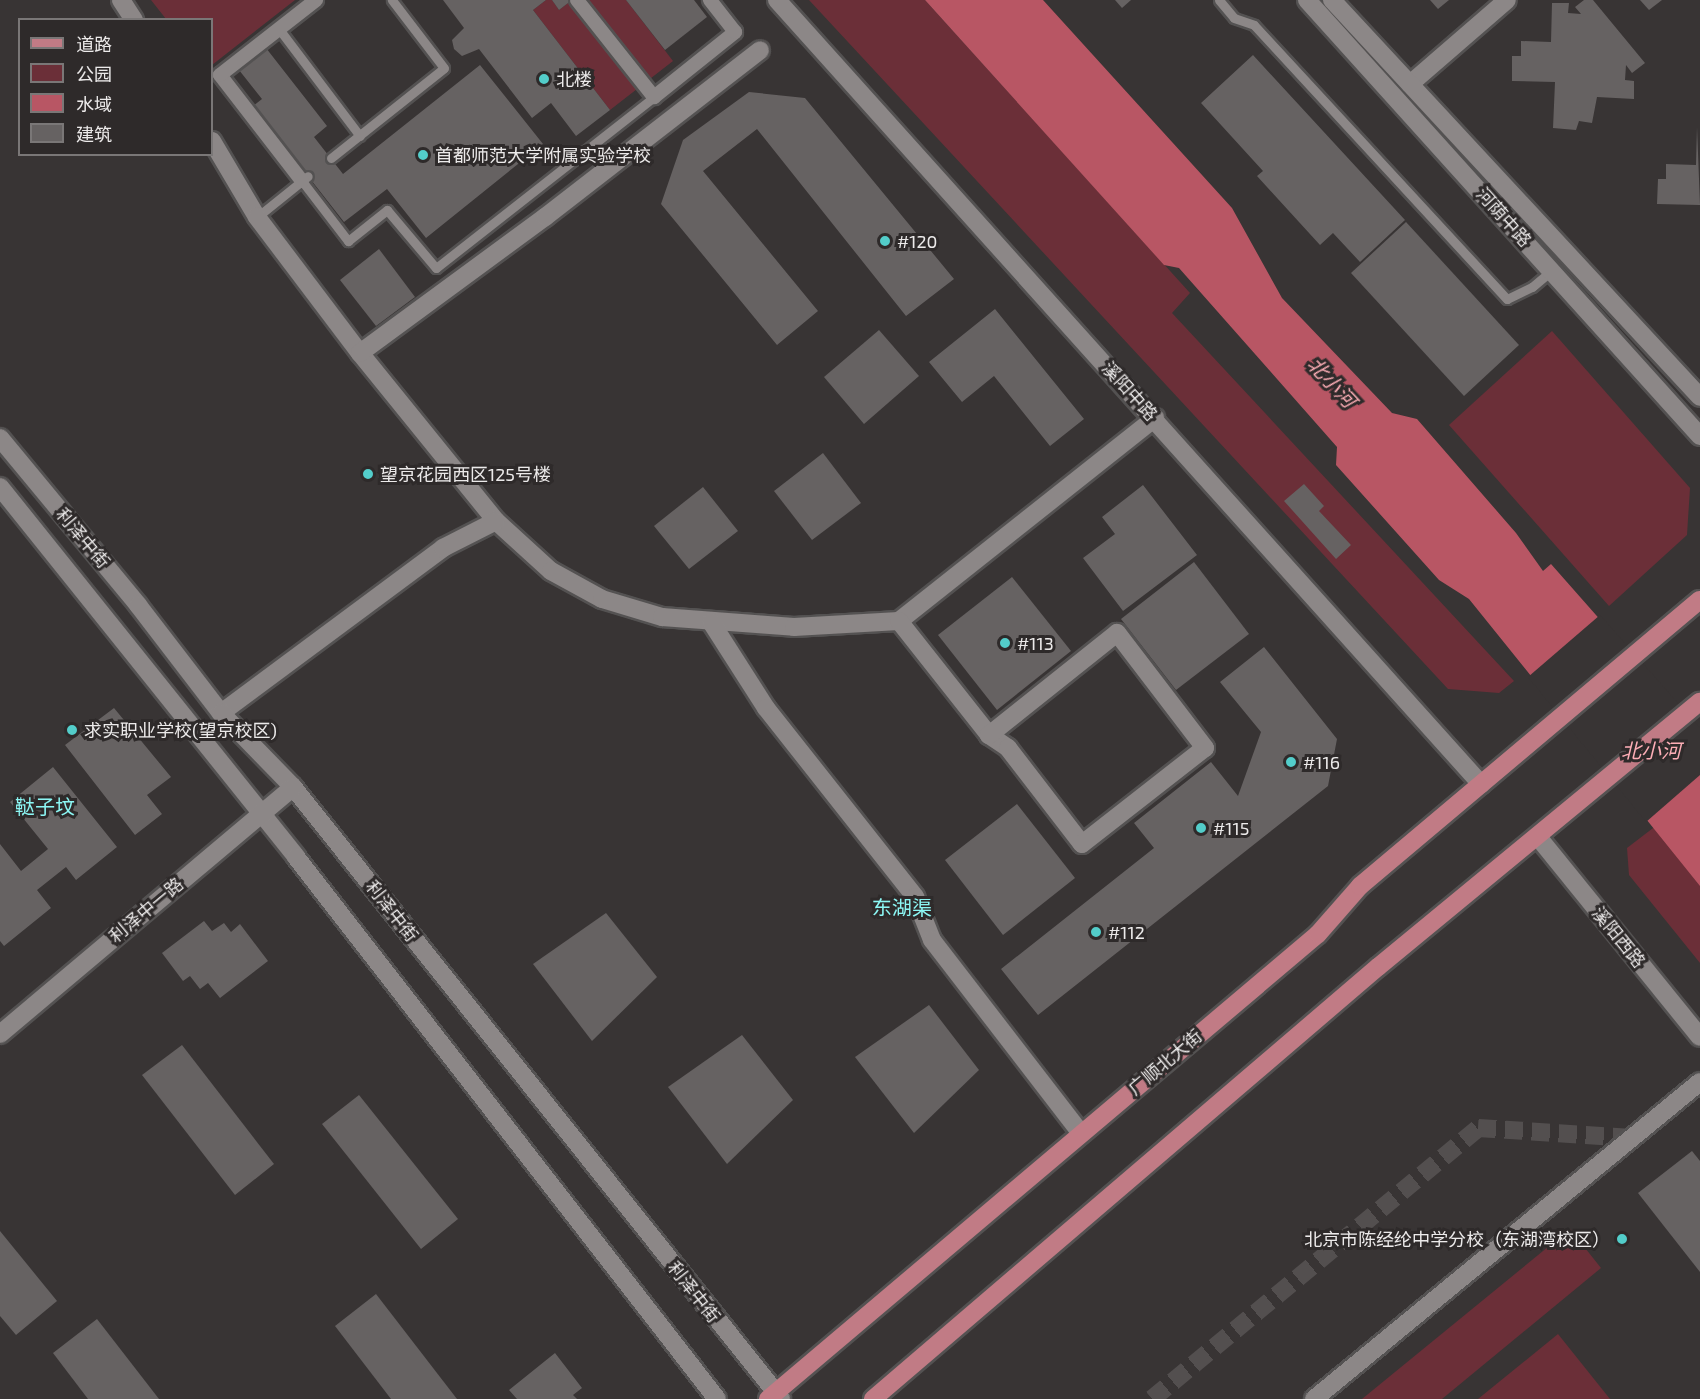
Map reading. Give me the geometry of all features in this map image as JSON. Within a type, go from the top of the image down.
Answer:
[{"type":"main road","name":"广顺北大街","points":[[775,1397],[1080,1132],[1318,934],[1360,886],[1695,606]]},
{"type":"main road","points":[[873,1399],[1378,967],[1700,702]]},
{"type":"street","points":[[121,0],[133,18]]},
{"type":"street","points":[[305,178],[220,75],[316,0]]},
{"type":"street","points":[[578,0],[654,97],[735,32],[710,0]]},
{"type":"street","name":"溪阳中路","points":[[777,0],[1155,418],[1481,784]]},
{"type":"street","name":"河荫中路","points":[[1307,0],[1700,436]]},
{"type":"street","name":"河荫中路","points":[[1332,0],[1700,397]]},
{"type":"street","points":[[1410,84],[1507,0]]},
{"type":"street","points":[[360,353],[545,218],[760,50]]},
{"type":"street","points":[[213,143],[257,216],[360,353],[496,521],[551,571],[602,599],[662,617],[794,627],[899,621],[1155,418]]},
{"type":"street","name":"利泽中街","points":[[0,438],[138,605],[221,713],[293,787],[775,1397]]},
{"type":"street","name":"利泽中街","points":[[0,487],[261,813],[717,1399]]},
{"type":"street","points":[[221,713],[443,548],[496,521]]},
{"type":"street","points":[[899,621],[989,735],[1008,748],[1082,844],[1205,748],[1117,633],[989,735]]},
{"type":"street","points":[[711,622],[766,708],[915,897],[932,940],[1080,1132]]},
{"type":"street","name":"利泽中一路","points":[[0,1034],[293,787]]},
{"type":"street","name":"溪阳西路","points":[[1538,837],[1700,1037]]},
{"type":"street","points":[[1314,1399],[1700,1082]]},
{"type":"lane","points":[[331,158],[444,68],[392,0]]},
{"type":"lane","points":[[1219,0],[1234,18],[1254,25],[1507,299],[1532,287],[1552,270]]},
{"type":"lane","points":[[279,29],[360,136]]},
{"type":"lane","points":[[257,216],[305,178],[348,241],[387,210],[436,268],[654,97]]},
{"type":"green space","points":[[151,0],[295,0],[213,64],[213,18],[165,18]]},
{"type":"green space","points":[[546,0],[552,0],[559,10],[572,0],[626,0],[673,61],[610,110],[533,10]]},
{"type":"green space","points":[[809,0],[925,0],[1190,293],[1172,313],[1514,681],[1499,693],[1448,689]]},
{"type":"green space","points":[[1552,331],[1690,488],[1687,535],[1609,606],[1449,425]]},
{"type":"green space","points":[[1700,792],[1700,963],[1629,875],[1627,848]]},
{"type":"green space","points":[[1570,1229],[1601,1268],[1442,1399],[1362,1399]]},
{"type":"green space","points":[[1558,1334],[1610,1399],[1478,1399]]},
{"type":"water","name":"北小河","points":[[925,0],[1043,0],[1232,208],[1282,298],[1392,413],[1417,419],[1516,533],[1543,571],[1551,564],[1700,733],[1700,886],[1469,599],[1439,580],[1336,465],[1337,447],[1179,268],[1164,265]]},
{"type":"pier","points":[[1600,615],[1700,728],[1700,775],[1646,822],[1528,677]]},
{"type":"building","name":"北楼","points":[[443,0],[546,0],[533,10],[610,110],[576,136],[551,103],[532,118],[479,49],[462,56],[454,49],[452,40],[464,28]]},
{"type":"building","points":[[552,0],[572,0],[559,10]]},
{"type":"building","points":[[626,0],[694,0],[707,17],[665,50]]},
{"type":"building","points":[[1115,0],[1131,0],[1122,8]]},
{"type":"building","points":[[1430,0],[1449,0],[1438,9]]},
{"type":"building","points":[[1584,0],[1593,0],[1645,63],[1632,73],[1626,65],[1625,80],[1634,81],[1634,99],[1597,97],[1592,123],[1579,121],[1576,130],[1553,128],[1555,82],[1512,81],[1512,56],[1521,56],[1521,41],[1551,42],[1552,3],[1569,3],[1568,13],[1581,14],[1575,7]]},
{"type":"building","points":[[1640,0],[1662,0],[1649,10]]},
{"type":"building","points":[[266,48],[327,126],[314,137],[343,174],[480,65],[543,144],[426,238],[387,189],[344,222],[253,106],[262,99],[239,70]]},
{"type":"building","points":[[1253,55],[1405,220],[1360,262],[1333,233],[1320,245],[1257,176],[1263,171],[1201,103]]},
{"type":"building","name":"#120","points":[[749,92],[805,98],[954,279],[906,316],[757,129],[703,171],[818,311],[777,345],[661,204],[683,140]]},
{"type":"building","points":[[1697,127],[1700,205],[1657,204],[1658,179],[1666,179],[1666,164],[1696,165]]},
{"type":"building","points":[[1406,222],[1519,345],[1464,396],[1351,273]]},
{"type":"building","points":[[379,249],[415,297],[376,326],[340,280]]},
{"type":"building","points":[[995,309],[1084,419],[1050,446],[994,376],[962,402],[929,362]]},
{"type":"building","points":[[879,330],[919,376],[864,424],[824,377]]},
{"type":"building","points":[[823,453],[861,503],[812,540],[774,491]]},
{"type":"building","points":[[1304,484],[1324,506],[1319,511],[1351,545],[1336,559],[1284,501]]},
{"type":"building","points":[[1143,485],[1197,555],[1123,611],[1083,558],[1115,534],[1102,517]]},
{"type":"building","points":[[703,487],[738,531],[689,569],[654,526]]},
{"type":"building","points":[[1194,562],[1249,634],[1176,690],[1121,619]]},
{"type":"building","name":"#113","points":[[1012,577],[1071,651],[997,710],[938,635]]},
{"type":"building","points":[[1264,647],[1337,739],[1328,786],[1038,1015],[1001,969],[1154,848],[1134,823],[1211,762],[1238,796],[1261,732],[1220,682]]},
{"type":"building","points":[[114,708],[171,777],[147,795],[162,814],[135,835],[65,745]]},
{"type":"building","points":[[53,767],[117,847],[76,880],[66,867],[37,890],[51,908],[4,946],[0,941],[0,844],[21,871],[48,849],[10,802]]},
{"type":"building","points":[[1017,804],[1075,878],[1003,935],[945,860]]},
{"type":"building","points":[[606,913],[657,977],[592,1041],[533,964]]},
{"type":"building","points":[[204,921],[212,931],[224,923],[231,932],[240,924],[268,961],[220,998],[208,983],[200,989],[190,976],[183,981],[162,953]]},
{"type":"building","points":[[929,1005],[979,1070],[914,1133],[855,1057]]},
{"type":"building","points":[[742,1035],[793,1100],[727,1164],[668,1087]]},
{"type":"building","points":[[182,1045],[274,1164],[235,1195],[142,1075]]},
{"type":"building","points":[[359,1095],[458,1219],[421,1249],[322,1124]]},
{"type":"building","points":[[1692,1151],[1700,1161],[1700,1272],[1638,1193]]},
{"type":"building","points":[[0,1231],[57,1301],[16,1335],[0,1316]]},
{"type":"building","points":[[376,1294],[457,1399],[391,1399],[335,1326]]},
{"type":"building","points":[[97,1319],[159,1399],[88,1399],[53,1353]]},
{"type":"building","points":[[555,1353],[582,1388],[573,1395],[577,1399],[517,1399],[509,1390]]},
{"type":"tunnel","points":[[1152,1399],[1478,1128],[1632,1138]]},
{"type":"place","name":"北楼","points":[[544,79]]},
{"type":"place","name":"首都师范大学附属实验学校","points":[[423,155]]},
{"type":"place","name":"#120","points":[[885,241]]},
{"type":"place","name":"望京花园西区125号楼","points":[[368,474]]},
{"type":"place","name":"#113","points":[[1005,643]]},
{"type":"place","name":"求实职业学校(望京校区)","points":[[72,730]]},
{"type":"place","name":"#116","points":[[1291,762]]},
{"type":"place","name":"#115","points":[[1201,828]]},
{"type":"place","name":"#112","points":[[1096,932]]},
{"type":"place","name":"北京市陈经纶中学分校（东湖湾校区）","points":[[1622,1239]]},
{"type":"district","name":"鞑子坟","points":[[45,806]]},
{"type":"district","name":"东湖渠","points":[[902,907]]}]
